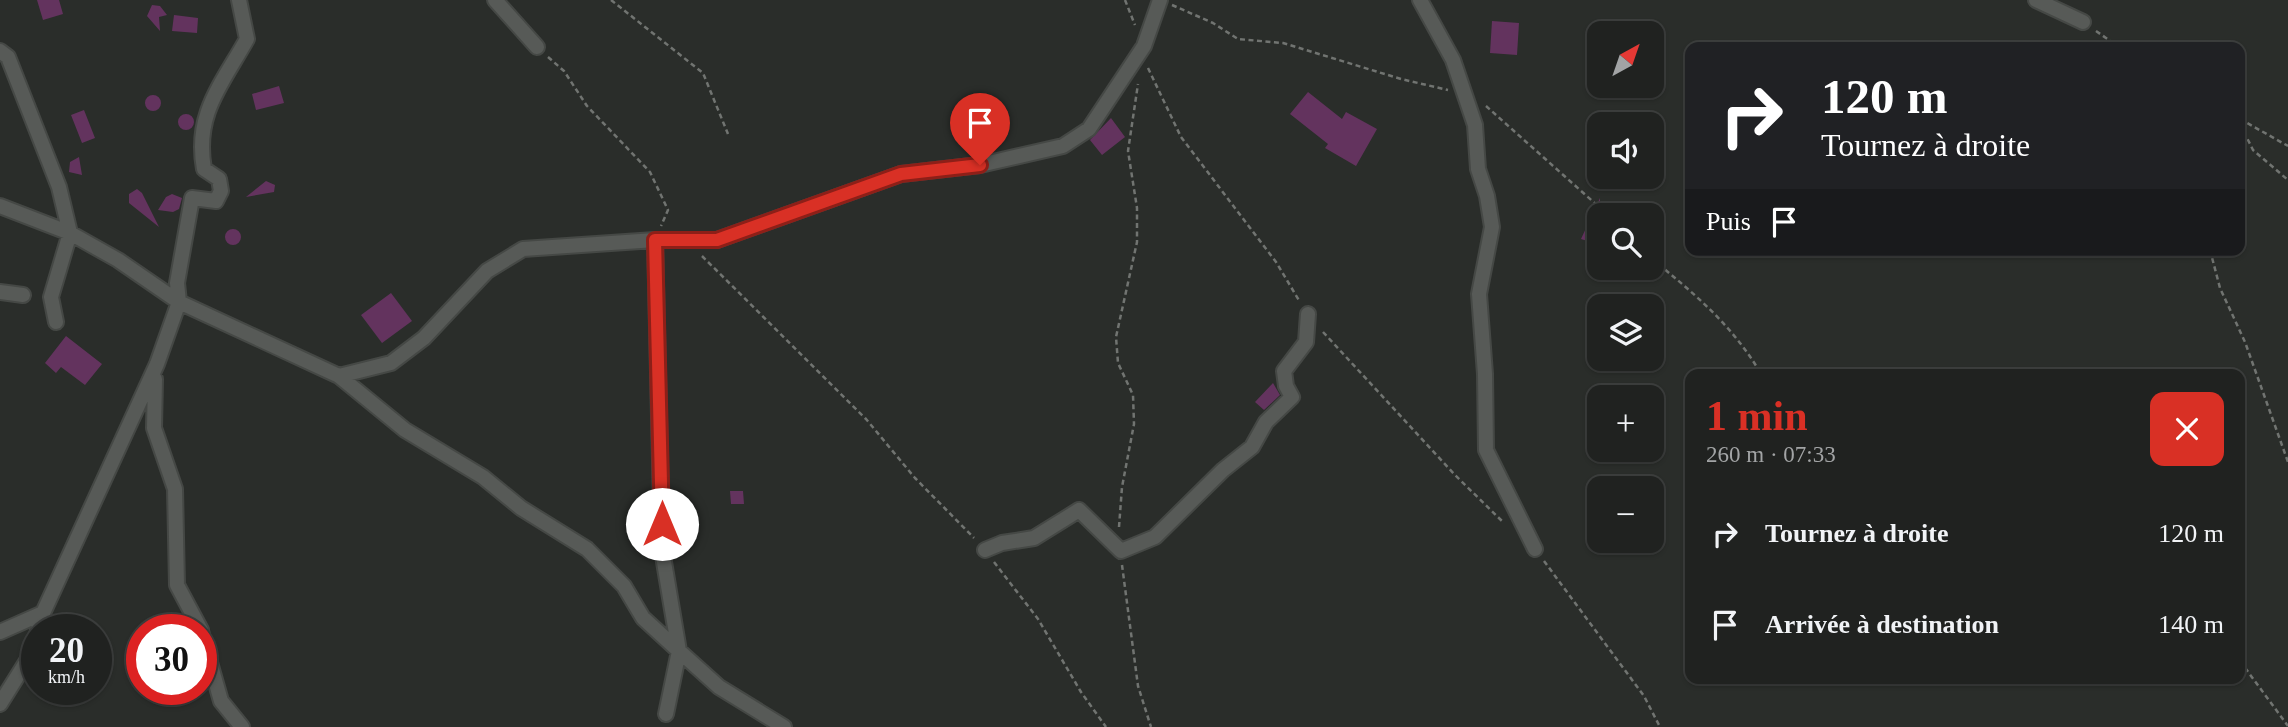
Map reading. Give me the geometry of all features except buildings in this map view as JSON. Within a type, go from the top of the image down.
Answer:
[{"type":"street","points":[[0,632],[43,613],[157,364],[179,302],[177,283],[192,198],[216,201],[221,191],[219,179],[204,169],[201,150],[208,106],[247,39],[239,0]]},
{"type":"street","points":[[495,0],[537,47]]},
{"type":"street","points":[[1420,0],[1453,60],[1475,125],[1478,169],[1487,196],[1492,227],[1479,294],[1485,374],[1486,450],[1535,549]]},
{"type":"street","points":[[2036,0],[2083,22]]},
{"type":"street","points":[[339,376],[391,363],[424,338],[487,271],[523,248],[655,240],[717,240],[901,174],[980,165],[1063,146],[1089,129],[1144,46],[1166,2]]},
{"type":"street","points":[[0,51],[8,57],[59,187],[70,233],[51,297],[56,322]]},
{"type":"street","points":[[0,206],[70,233],[118,260],[179,302],[339,376],[405,429],[483,477],[521,508],[587,549],[624,586],[643,618],[679,651],[719,687],[784,727]]},
{"type":"street","points":[[655,240],[662,550],[679,651],[666,714]]},
{"type":"street","points":[[0,292],[23,295]]},
{"type":"street","points":[[985,550],[1002,543],[1034,538],[1079,510],[1121,551],[1155,537],[1223,470],[1252,447],[1266,422],[1292,397],[1286,386],[1284,371],[1306,342],[1308,314]]},
{"type":"street","points":[[157,364],[153,428],[175,489],[177,585],[192,614]]},
{"type":"street","points":[[0,704],[21,670]]},
{"type":"street","points":[[217,687],[221,701],[242,727]]},
{"type":"path","points":[[611,0],[703,72],[728,134]]},
{"type":"path","points":[[1166,2],[1213,23],[1238,39],[1283,43],[1401,79],[1466,93],[1494,111],[1595,203]]},
{"type":"path","points":[[1144,46],[1150,74],[1181,136],[1276,262],[1308,314],[1337,351],[1512,531]]},
{"type":"path","points":[[537,47],[564,71],[587,106],[650,172],[668,210],[655,240]]},
{"type":"path","points":[[1140,72],[1128,151],[1136,208],[1137,242],[1116,337],[1118,363],[1133,395],[1134,424],[1118,519],[1138,686],[1151,727]]},
{"type":"path","points":[[2245,124],[2288,146]]},
{"type":"path","points":[[2245,133],[2253,150],[2288,180]]},
{"type":"path","points":[[695,249],[866,419],[915,478],[985,550],[1038,619],[1081,692],[1106,727]]},
{"type":"path","points":[[2212,256],[2220,288],[2245,342],[2288,462]]},
{"type":"path","points":[[1664,270],[1718,317],[1745,348],[1758,369]]},
{"type":"path","points":[[1535,549],[1644,696],[1660,727]]},
{"type":"path","points":[[2245,668],[2288,726]]},
{"type":"route","points":[[662,524],[655,240],[717,240],[901,174],[980,165]]}]
